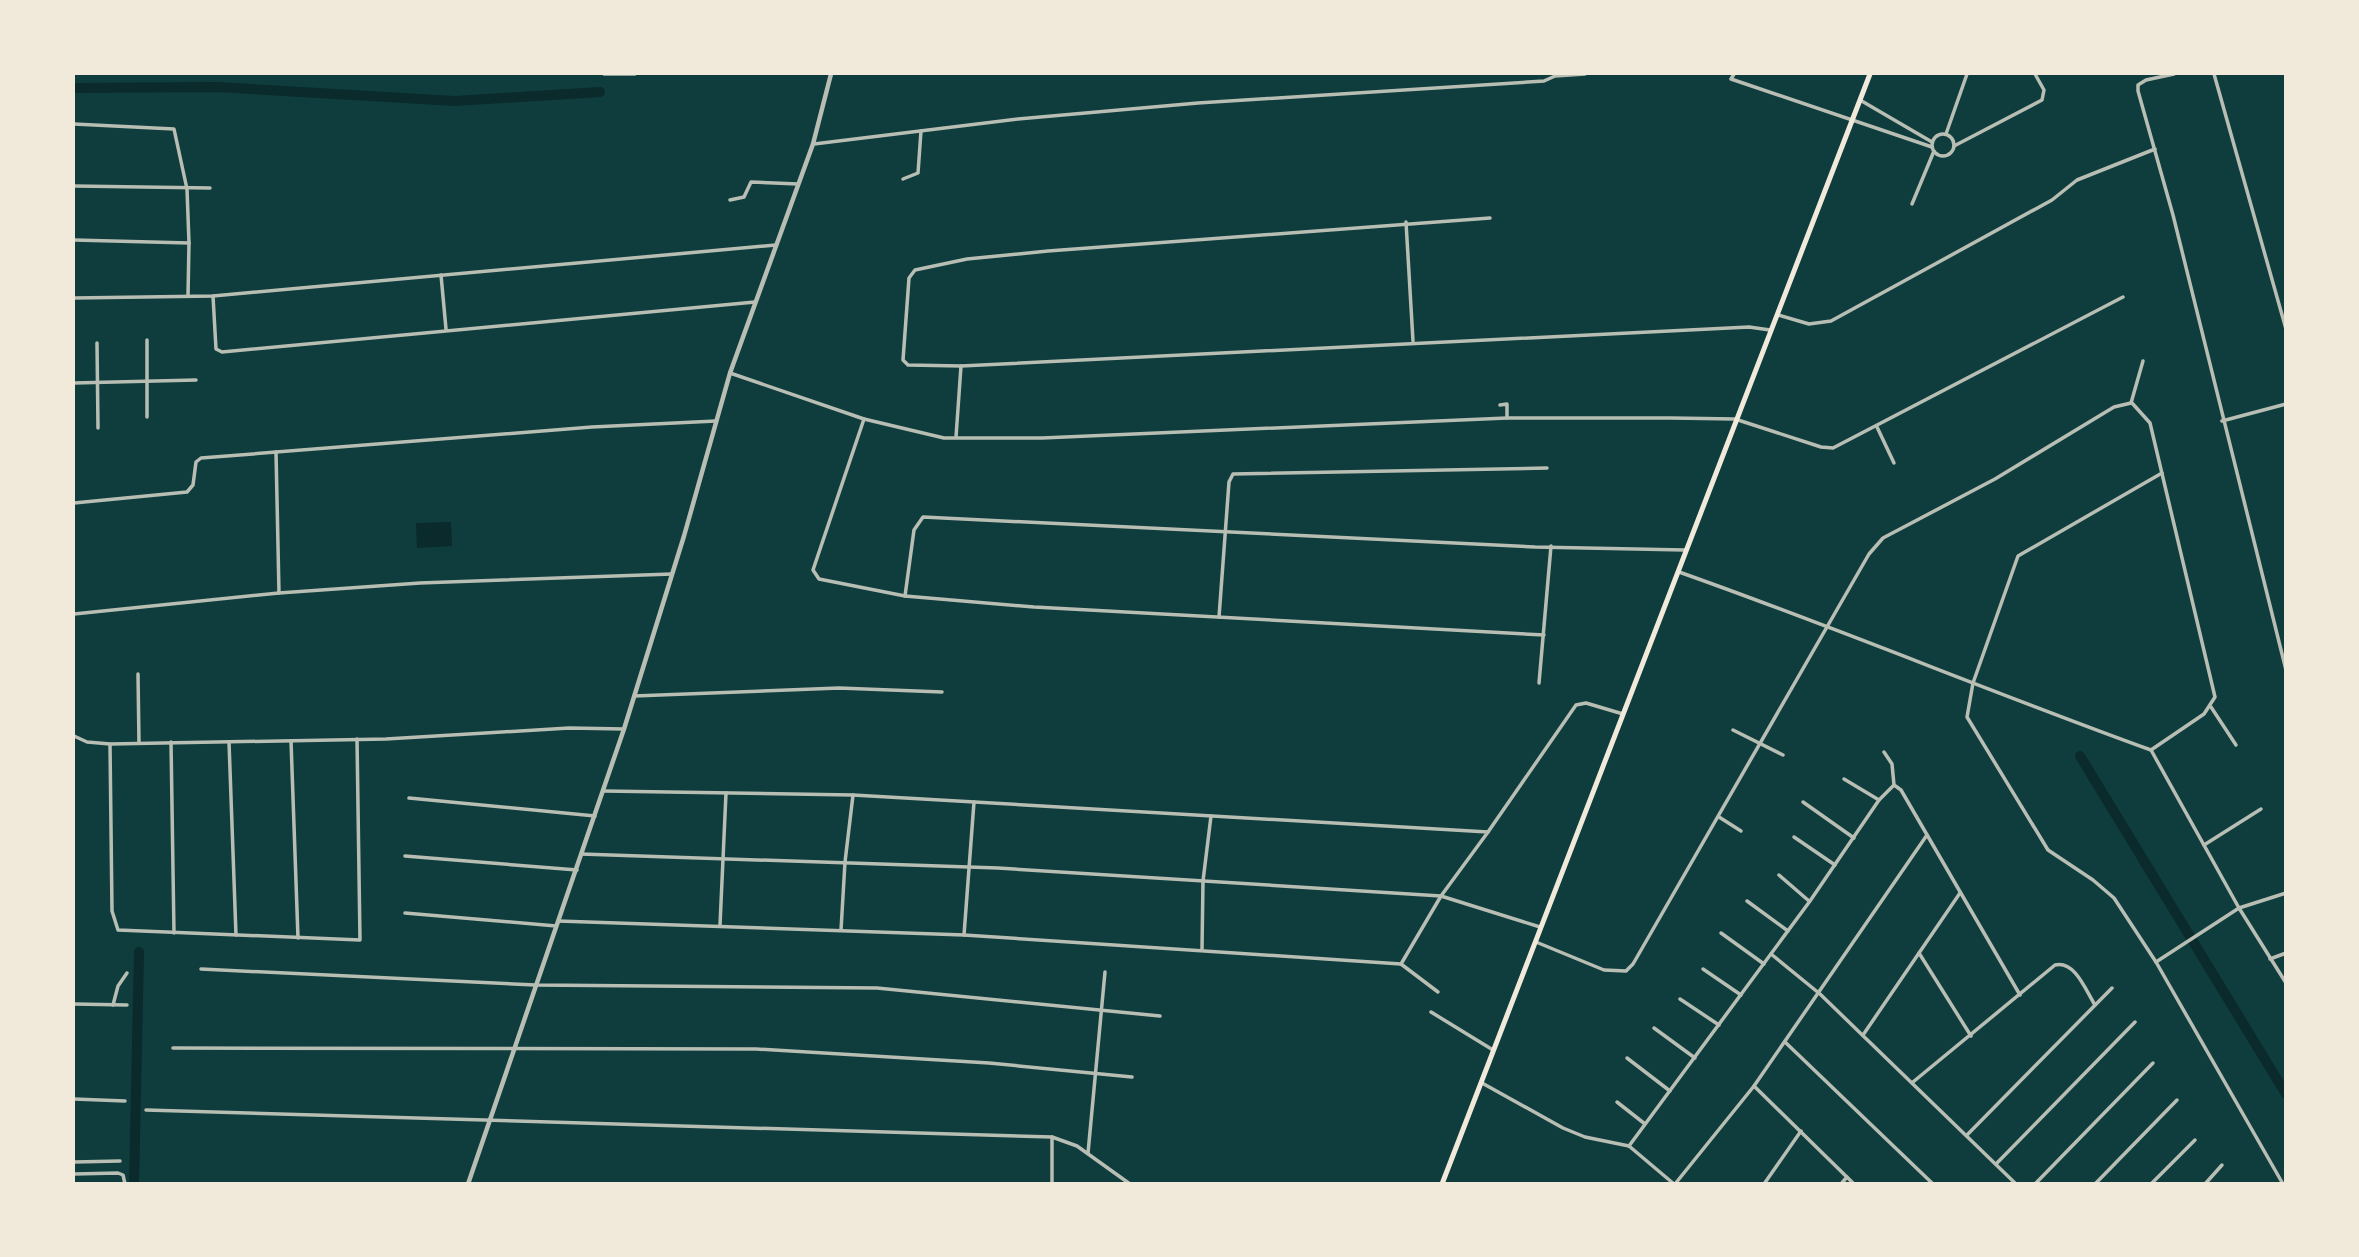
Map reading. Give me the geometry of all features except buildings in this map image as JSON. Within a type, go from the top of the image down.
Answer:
[{"type":"main road","points":[[1442,1184],[1870,74]]},
{"type":"street","points":[[604,74],[635,74]]},
{"type":"street","points":[[468,1184],[513,1046],[624,729],[718,421],[730,373],[813,144],[831,74]]},
{"type":"street","points":[[813,144],[1198,103],[1544,81],[1555,76],[1584,74]]},
{"type":"street","points":[[1734,74],[1731,79],[1932,147]]},
{"type":"street","points":[[1946,134],[1967,74]]},
{"type":"street","points":[[1860,100],[1932,147],[1940,156],[1948,155],[1954,146],[2042,100],[2044,90],[2035,74]]},
{"type":"street","points":[[2174,74],[2146,80],[2138,85],[2286,670]]},
{"type":"street","points":[[2214,74],[2286,329]]},
{"type":"street","points":[[74,124],[171,128],[176,132],[187,189],[188,297]]},
{"type":"street","points":[[903,179],[918,173],[921,131]]},
{"type":"street","points":[[1912,204],[1936,136],[1946,134],[1952,138],[1954,146]]},
{"type":"street","points":[[1776,314],[1810,324],[1831,321],[2052,200],[2077,180],[2155,149]]},
{"type":"street","points":[[730,200],[744,197],[751,182],[799,184]]},
{"type":"street","points":[[74,186],[187,189],[210,187]]},
{"type":"street","points":[[1490,218],[1406,222],[967,259],[915,270],[909,278],[904,362],[908,365],[961,366],[1413,341],[1749,327],[1770,330]]},
{"type":"street","points":[[1406,222],[1413,341]]},
{"type":"street","points":[[74,240],[189,243]]},
{"type":"street","points":[[74,298],[213,296],[776,244]]},
{"type":"street","points":[[442,275],[446,329]]},
{"type":"street","points":[[213,296],[216,348],[222,352],[755,302]]},
{"type":"street","points":[[730,373],[864,419],[934,436],[1042,439],[1507,418],[1735,419],[1821,447],[1833,448],[2123,297]]},
{"type":"street","points":[[147,340],[147,417]]},
{"type":"street","points":[[97,343],[98,428]]},
{"type":"street","points":[[2131,403],[2143,361]]},
{"type":"street","points":[[956,437],[961,366]]},
{"type":"street","points":[[74,383],[196,380]]},
{"type":"street","points":[[2131,403],[2150,423],[2215,697],[2211,707],[2151,750]]},
{"type":"street","points":[[1535,941],[1604,970],[1626,971],[1633,964],[1719,817],[1826,624],[1869,554],[1883,538],[1995,479],[2114,407],[2131,403]]},
{"type":"street","points":[[1500,405],[1507,404],[1507,418]]},
{"type":"street","points":[[2222,421],[2286,404]]},
{"type":"street","points":[[864,419],[818,551],[814,575],[819,579],[905,596],[1544,635]]},
{"type":"street","points":[[74,503],[187,492],[193,485],[196,462],[201,458],[592,426],[718,421]]},
{"type":"street","points":[[1877,426],[1894,463]]},
{"type":"street","points":[[276,451],[279,593]]},
{"type":"street","points":[[1219,617],[1229,482],[1233,474],[1547,468]]},
{"type":"street","points":[[2162,472],[2018,556],[1966,709],[1969,725],[2042,842],[2057,858],[2093,880],[2114,898],[2156,962],[2283,1184]]},
{"type":"street","points":[[905,596],[914,530],[923,517],[1685,550]]},
{"type":"street","points":[[1539,683],[1551,546]]},
{"type":"street","points":[[1677,571],[1826,624],[2151,750],[2239,908],[2286,983]]},
{"type":"street","points":[[74,614],[279,593],[420,583],[672,574]]},
{"type":"street","points":[[138,674],[139,743]]},
{"type":"street","points":[[634,696],[839,688],[942,692]]},
{"type":"street","points":[[1401,964],[1441,896],[1576,705],[1586,704],[1623,714]]},
{"type":"street","points":[[2211,707],[2236,746]]},
{"type":"street","points":[[74,736],[87,742],[110,744],[357,739],[569,728],[624,729]]},
{"type":"street","points":[[1733,730],[1760,741],[1783,755]]},
{"type":"street","points":[[110,744],[115,927],[123,931],[360,940],[357,739]]},
{"type":"street","points":[[291,741],[299,937]]},
{"type":"street","points":[[229,742],[236,936]]},
{"type":"street","points":[[171,743],[174,933]]},
{"type":"street","points":[[1884,752],[1892,764],[1894,785],[1901,790],[2020,995]]},
{"type":"street","points":[[1844,779],[1879,800]]},
{"type":"street","points":[[1629,1146],[1810,901],[1879,800],[1894,785]]},
{"type":"street","points":[[603,791],[853,795],[1488,832]]},
{"type":"street","points":[[720,925],[726,793]]},
{"type":"street","points":[[841,930],[853,795]]},
{"type":"street","points":[[409,798],[595,816]]},
{"type":"street","points":[[964,934],[974,802]]},
{"type":"street","points":[[1803,802],[1854,838]]},
{"type":"street","points":[[2204,845],[2261,809]]},
{"type":"street","points":[[1202,949],[1203,881],[1211,816]]},
{"type":"street","points":[[1719,817],[1741,831]]},
{"type":"street","points":[[1480,1082],[1563,1128],[1585,1137],[1629,1146],[1674,1184],[1754,1086],[1820,994],[1927,835]]},
{"type":"street","points":[[1794,837],[1835,865]]},
{"type":"street","points":[[581,854],[967,867],[1441,896],[1540,927]]},
{"type":"street","points":[[405,856],[576,870]]},
{"type":"street","points":[[1779,875],[1810,901]]},
{"type":"street","points":[[1863,1035],[1960,893]]},
{"type":"street","points":[[2156,962],[2239,908],[2286,893]]},
{"type":"street","points":[[1747,901],[1788,931]]},
{"type":"street","points":[[405,913],[557,924],[720,925],[964,934],[1401,964],[1438,992]]},
{"type":"street","points":[[1721,933],[1764,964]]},
{"type":"street","points":[[1919,953],[1970,1036]]},
{"type":"street","points":[[2270,959],[2286,953]]},
{"type":"street","points":[[1771,954],[1820,994],[2016,1184]]},
{"type":"street","points":[[1913,1082],[2055,965],[2065,964],[2071,968],[2095,1005]]},
{"type":"street","points":[[201,968],[534,985],[877,988],[1160,1016]]},
{"type":"street","points":[[1703,969],[1741,995]]},
{"type":"street","points":[[1088,1153],[1105,972]]},
{"type":"street","points":[[113,1005],[117,986],[127,973]]},
{"type":"street","points":[[1967,1135],[2112,988]]},
{"type":"street","points":[[1680,999],[1719,1026]]},
{"type":"street","points":[[74,1004],[127,1005]]},
{"type":"street","points":[[1430,1012],[1493,1049]]},
{"type":"street","points":[[1996,1164],[2136,1022]]},
{"type":"street","points":[[1654,1028],[1695,1058]]},
{"type":"street","points":[[1785,1042],[1934,1184]]},
{"type":"street","points":[[173,1048],[513,1046],[843,1053],[1132,1077]]},
{"type":"street","points":[[1627,1058],[1671,1091]]},
{"type":"street","points":[[2035,1184],[2152,1063]]},
{"type":"street","points":[[1754,1086],[1854,1184]]},
{"type":"street","points":[[74,1099],[125,1101]]},
{"type":"street","points":[[2095,1184],[2177,1100]]},
{"type":"street","points":[[1617,1102],[1645,1124]]},
{"type":"street","points":[[146,1110],[1052,1137],[1067,1140],[1130,1184]]},
{"type":"street","points":[[1764,1184],[1801,1131]]},
{"type":"street","points":[[1052,1137],[1052,1184]]},
{"type":"street","points":[[2151,1184],[2195,1140]]},
{"type":"street","points":[[74,1162],[120,1161]]},
{"type":"street","points":[[2205,1184],[2222,1165]]},
{"type":"street","points":[[74,1174],[123,1175],[125,1184]]},
{"type":"street","points":[[1841,1184],[1847,1177]]},
{"type":"water","points":[[451,522],[452,546],[417,548],[416,523]]},
{"type":"waterway","points":[[74,88],[216,87],[455,101],[600,92]]},
{"type":"waterway","points":[[2080,756],[2286,1094]]},
{"type":"waterway","points":[[134,1184],[139,952]]}]
